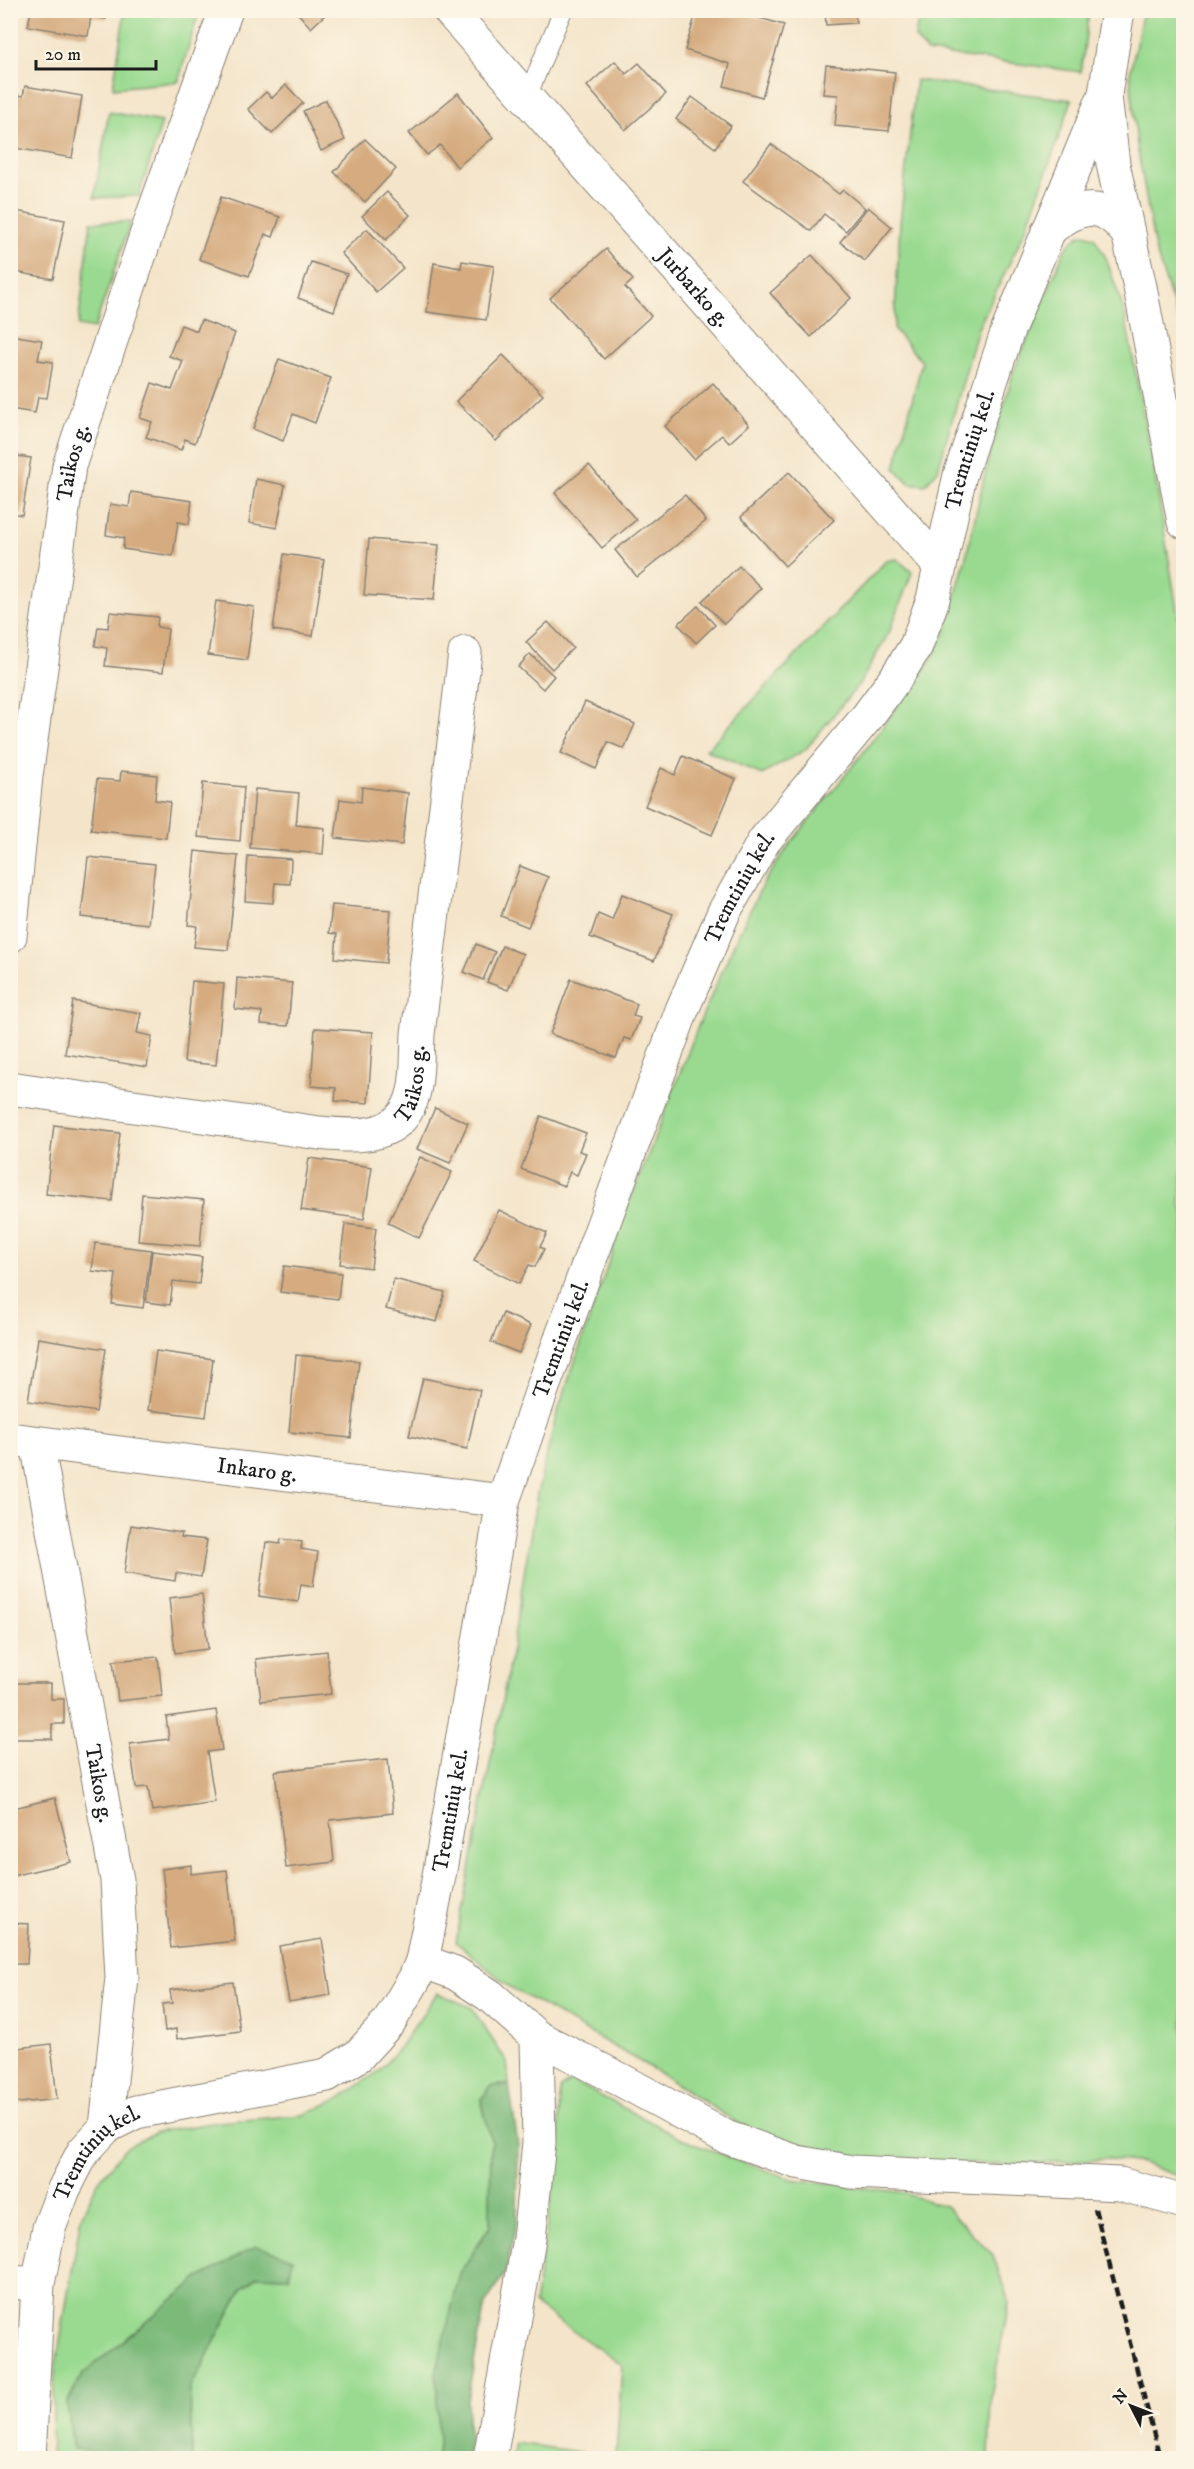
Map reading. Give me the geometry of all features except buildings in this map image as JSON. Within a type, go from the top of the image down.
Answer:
[{"type":"street","name":"Taikos g.","points":[[10,936],[26,776],[69,466],[225,10]]},
{"type":"street","name":"Jurbarko g.","points":[[449,10],[939,565]]},
{"type":"street","name":"Tremtinių kel.","points":[[29,2458],[24,2283],[64,2189],[83,2152],[106,2127],[135,2112],[327,2075],[358,2056],[389,2022],[415,1978],[422,1961],[439,1876],[503,1502],[682,1010],[724,912],[764,841],[867,717],[916,646],[933,599],[960,475],[1008,330],[1105,94],[1118,10]]},
{"type":"street","name":"Tremtinių kel.","points":[[1105,94],[1113,164],[1130,237],[1184,522]]},
{"type":"street","points":[[1048,231],[1066,216],[1094,209],[1108,214],[1119,222],[1130,237]]},
{"type":"street","name":"Taikos g.","points":[[10,1088],[308,1132],[354,1136],[382,1132],[404,1116],[414,1091],[420,1023],[465,653]]},
{"type":"street","name":"Taikos g.","points":[[24,1441],[117,1880],[122,1978],[106,2127]]},
{"type":"street","name":"Inkaro g.","points":[[24,1441],[503,1502]]},
{"type":"street","points":[[422,1961],[455,1972],[489,1995],[537,2037],[623,2080],[726,2137],[797,2162],[852,2172],[1120,2184],[1184,2202]]},
{"type":"street","points":[[490,2458],[529,2239],[539,2143],[537,2037]]},
{"type":"lane","points":[[527,97],[563,10]]},
{"type":"green space","points":[[125,10],[199,11],[178,82],[113,88]]},
{"type":"green space","points":[[919,11],[1089,11],[1081,72],[927,52],[915,38]]},
{"type":"green space","points":[[1143,11],[1183,11],[1184,289],[1179,322],[1155,249],[1137,145],[1130,73]]},
{"type":"green space","points":[[916,80],[1072,100],[1026,229],[978,328],[938,470],[925,485],[909,483],[895,468],[922,362],[894,329],[900,223]]},
{"type":"green space","points":[[109,112],[162,122],[139,196],[94,198]]},
{"type":"green space","points":[[91,222],[131,222],[94,329],[78,326]]},
{"type":"green space","points":[[1085,234],[1094,237],[1106,258],[1124,311],[1154,469],[1183,646],[1184,1153],[1180,1204],[1184,1212],[1183,2178],[1142,2163],[1109,2159],[1013,2165],[868,2160],[813,2150],[739,2124],[658,2072],[508,1986],[456,1942],[512,1649],[537,1494],[556,1417],[624,1217],[699,1024],[763,884],[790,844],[863,753],[928,665],[946,630],[988,461],[1013,373],[1065,249],[1078,236]]},
{"type":"green space","points":[[897,559],[912,572],[890,631],[860,683],[805,750],[762,775],[706,750],[886,561]]},
{"type":"green space","points":[[437,1993],[471,2007],[507,2062],[509,2085],[492,2086],[481,2099],[491,2140],[490,2226],[460,2273],[437,2458],[192,2458],[190,2389],[242,2289],[257,2276],[289,2277],[293,2258],[199,2278],[83,2374],[67,2403],[73,2449],[148,2458],[51,2458],[55,2371],[81,2217],[98,2182],[125,2148],[156,2132],[219,2122],[303,2115],[342,2097],[379,2071],[400,2047]]},
{"type":"green space","points":[[572,2081],[693,2144],[791,2179],[900,2192],[945,2206],[993,2255],[1009,2303],[991,2396],[989,2458],[512,2458],[515,2443],[616,2457],[622,2365],[534,2304],[558,2159],[560,2088]]},
{"type":"green space","points":[[509,2085],[518,2145],[517,2221],[505,2273],[485,2304],[467,2400],[469,2439],[466,2458],[437,2458],[439,2447],[436,2373],[460,2273],[490,2226],[491,2140],[481,2099],[492,2086]]},
{"type":"green space","points":[[256,2246],[293,2258],[289,2277],[257,2276],[242,2289],[190,2389],[192,2458],[148,2458],[73,2449],[67,2404],[83,2374],[199,2278]]},
{"type":"railway","points":[[1095,2209],[1160,2458]]}]
